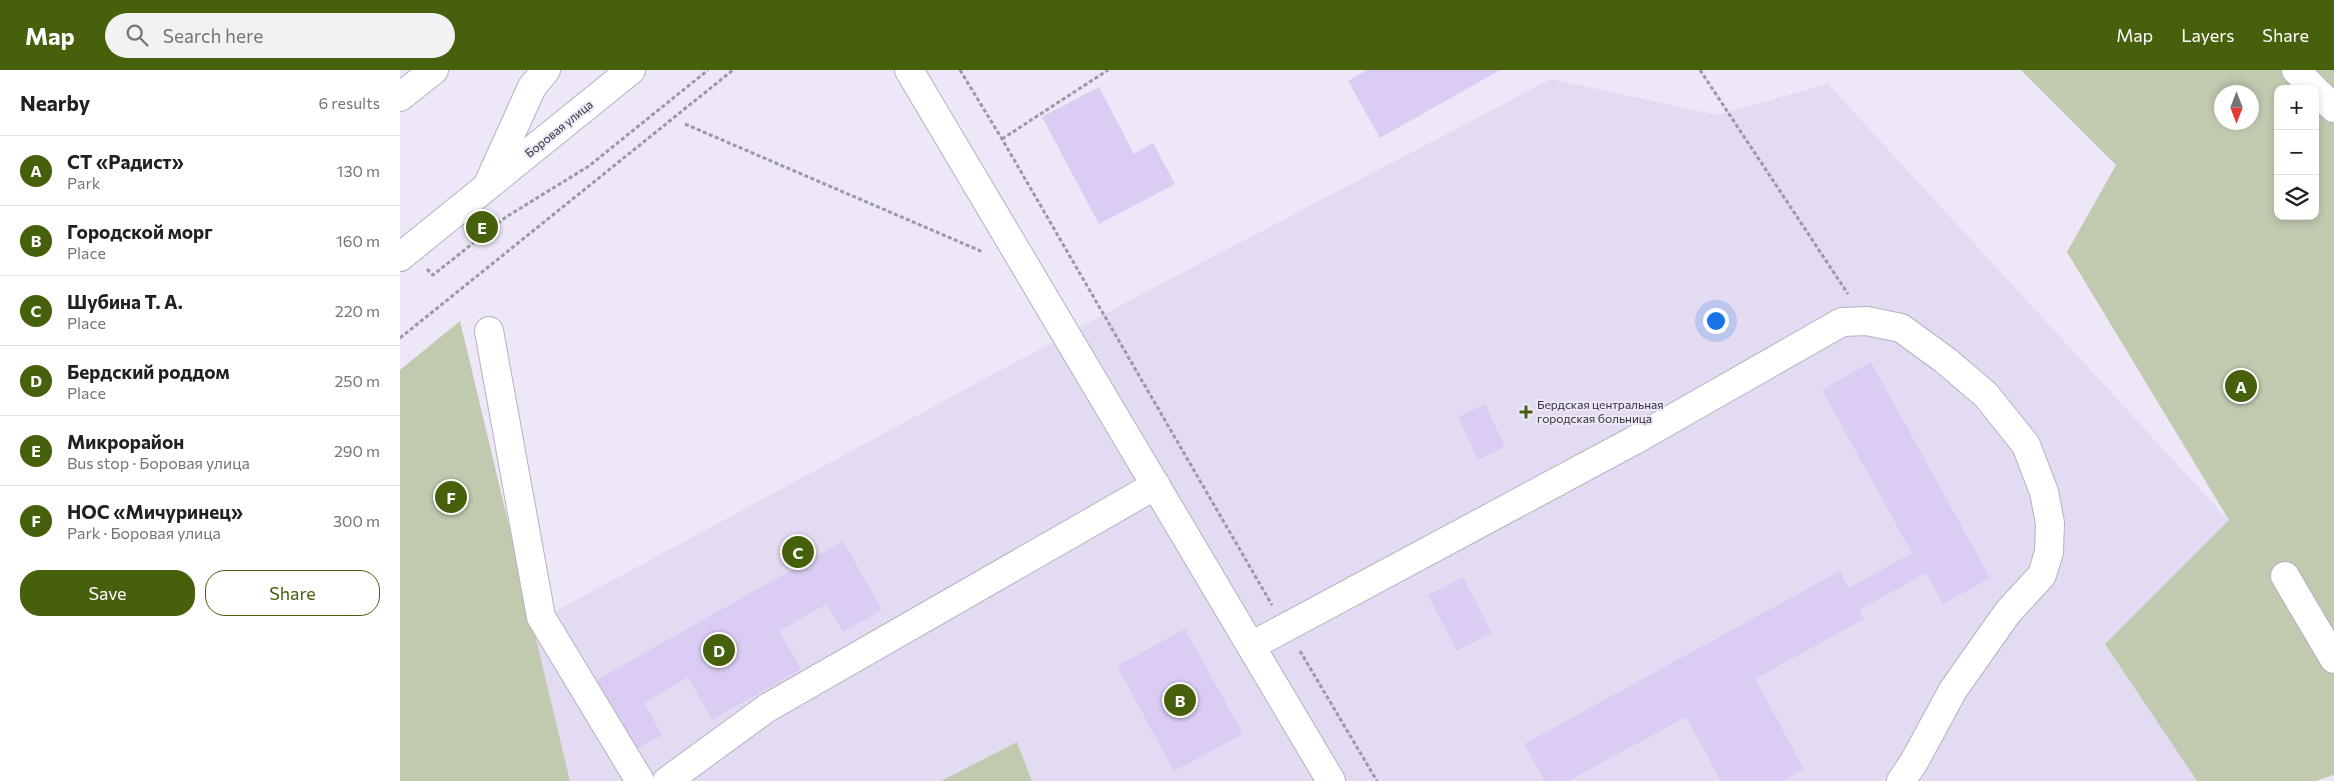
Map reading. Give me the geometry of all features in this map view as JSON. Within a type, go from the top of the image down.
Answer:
[{"type":"street","points":[[400,97],[434,70]]},
{"type":"street","name":"Боровая улица","points":[[486,188],[532,87],[546,70]]},
{"type":"street","name":"Боровая улица","points":[[404,253],[631,70]]},
{"type":"street","points":[[909,70],[1331,781]]},
{"type":"street","points":[[2296,70],[2311,85]]},
{"type":"street","points":[[2319,93],[2334,108]]},
{"type":"street","points":[[1251,646],[1285,626],[1488,521],[1633,442],[1842,322],[1867,321],[1901,328],[1945,360],[1986,395],[2026,445],[2044,492],[2050,523],[2049,552],[2042,575],[2008,612],[1953,690],[1914,762],[1901,781]]},
{"type":"street","points":[[489,332],[541,618],[640,781]]},
{"type":"street","points":[[667,781],[767,708],[1156,485]]},
{"type":"street","points":[[2285,576],[2334,659]]},
{"type":"path","points":[[404,253],[433,275],[506,217],[589,166],[708,70]]},
{"type":"path","points":[[400,338],[733,70]]},
{"type":"path","points":[[960,70],[1377,781]]},
{"type":"path","points":[[1002,139],[1108,70]]},
{"type":"path","points":[[1700,70],[1816,248],[1867,321]]},
{"type":"path","points":[[684,124],[1028,271]]},
{"type":"shaded area","name":"Бердская центральная городская больница","points":[[1551,79],[1717,115],[1828,84],[2229,521],[2105,644],[2197,781],[1032,781],[1017,742],[941,781],[570,781],[532,624],[1123,304]]},
{"type":"green space","points":[[2021,70],[2334,70],[2334,775],[2316,781],[2197,781],[2105,644],[2229,520],[2067,252],[2116,165]]},
{"type":"green space","points":[[460,321],[570,781],[400,781],[400,370]]},
{"type":"green space","points":[[1017,742],[1032,781],[941,781]]},
{"type":"building","points":[[1367,70],[1500,70],[1380,138],[1348,81]]},
{"type":"building","points":[[1099,87],[1134,154],[1153,143],[1175,184],[1099,224],[1042,117]]},
{"type":"building","points":[[1871,362],[1990,578],[1943,604],[1926,573],[1859,610],[1864,619],[1755,679],[1804,769],[1782,781],[1721,781],[1686,717],[1568,781],[1545,781],[1524,744],[1840,571],[1849,588],[1912,553],[1822,390]]},
{"type":"building","points":[[1485,404],[1505,447],[1478,460],[1458,417]]},
{"type":"building","points":[[843,541],[882,610],[843,632],[827,604],[779,631],[801,669],[712,720],[688,677],[644,703],[662,735],[633,751],[593,682]]},
{"type":"building","points":[[1463,577],[1492,633],[1457,651],[1428,595]]},
{"type":"building","points":[[1185,629],[1243,734],[1174,771],[1117,666]]},
{"type":"place","name":"Микрорайон","points":[[482,227]]},
{"type":"place","name":"СТ «Радист»","points":[[2241,386]]},
{"type":"place","name":"Бердская центральная городская больница","points":[[1526,412]]},
{"type":"place","name":"НОС «Мичуринец»","points":[[451,497]]},
{"type":"place","name":"Шубина Т. А.","points":[[798,552]]},
{"type":"place","name":"Бердский роддом","points":[[719,650]]},
{"type":"place","name":"Городской морг","points":[[1180,700]]}]
